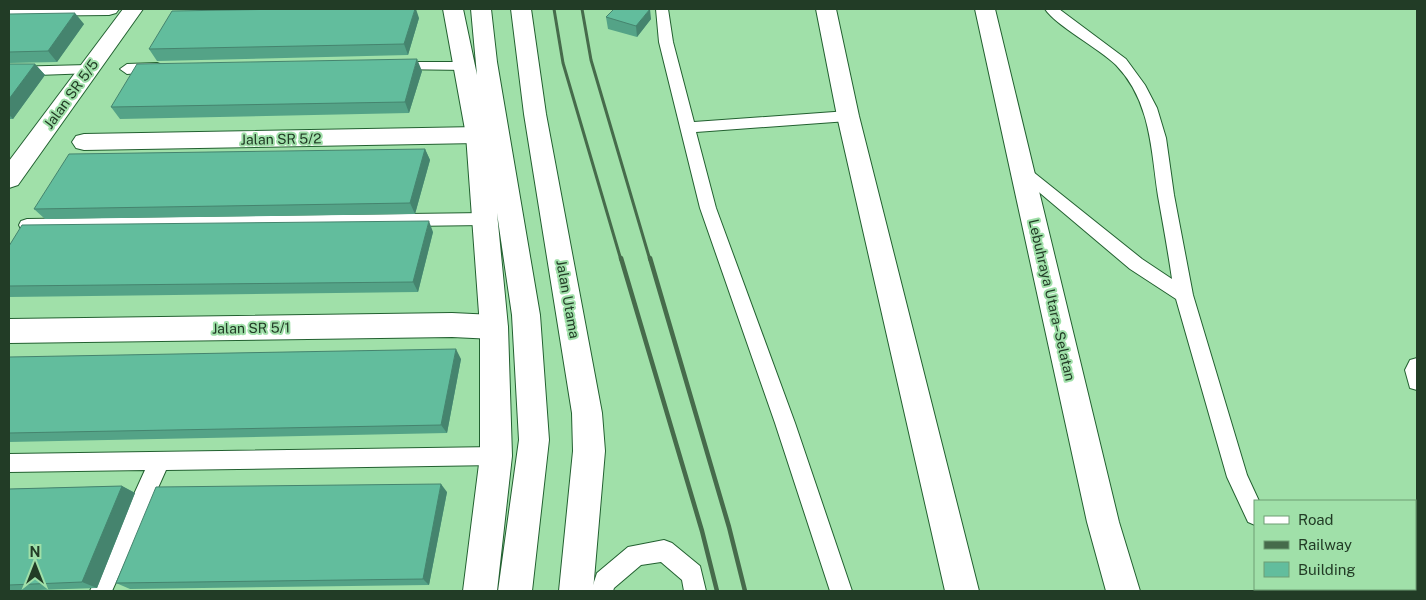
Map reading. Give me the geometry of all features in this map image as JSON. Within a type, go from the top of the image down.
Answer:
[{"type":"main road","points":[[9,10],[109,9]]},
{"type":"main road","name":"Jalan SR 5/5","points":[[9,179],[133,9]]},
{"type":"main road","points":[[453,9],[466,66],[478,135],[494,327],[496,456],[480,591]]},
{"type":"main road","points":[[481,9],[486,62],[526,315],[534,440],[515,591]]},
{"type":"main road","name":"Jalan Utama","points":[[521,9],[535,114],[587,413],[589,451],[576,591]]},
{"type":"main road","points":[[826,9],[848,116],[962,591]]},
{"type":"main road","name":"Lebuhraya Utara–Selatan","points":[[985,9],[1103,522],[1123,591]]},
{"type":"main road","name":"Jalan SR 5/2","points":[[84,142],[478,135]]},
{"type":"main road","points":[[9,144],[34,144]]},
{"type":"main road","name":"Jalan SR 5/1","points":[[9,331],[452,325],[494,327]]},
{"type":"lane","points":[[662,9],[666,42],[708,208],[785,424],[841,591]]},
{"type":"lane","points":[[1051,9],[1121,62],[1140,88],[1150,108],[1159,138],[1166,195],[1184,295],[1238,477],[1254,513]]},
{"type":"lane","points":[[379,66],[466,66]]},
{"type":"lane","points":[[127,69],[173,68]]},
{"type":"lane","points":[[9,72],[88,70]]},
{"type":"lane","points":[[688,128],[848,116]]},
{"type":"lane","points":[[1022,171],[1136,264],[1184,295]]},
{"type":"lane","points":[[27,226],[485,219]]},
{"type":"lane","points":[[1417,366],[1414,370],[1417,382]]},
{"type":"lane","points":[[9,463],[496,456]]},
{"type":"lane","points":[[101,591],[160,461]]},
{"type":"lane","points":[[602,591],[606,581],[636,554],[664,551],[692,574],[695,591]]},
{"type":"building","points":[[415,9],[404,44],[149,49],[172,11]]},
{"type":"building","points":[[614,9],[650,9],[636,26],[606,17]]},
{"type":"building","points":[[75,13],[48,51],[9,52],[9,14]]},
{"type":"building","points":[[417,59],[405,102],[111,107],[137,64]]},
{"type":"building","points":[[9,64],[35,64],[9,99]]},
{"type":"building","points":[[425,149],[410,203],[34,209],[69,154]]},
{"type":"building","points":[[429,221],[413,282],[9,286],[9,246],[22,225]]},
{"type":"building","points":[[456,349],[441,425],[9,433],[9,357]]},
{"type":"building","points":[[441,484],[423,579],[116,583],[156,487]]},
{"type":"building","points":[[122,486],[82,582],[9,585],[9,489]]},
{"type":"railway","points":[[554,9],[563,63],[621,260]]},
{"type":"railway","points":[[582,9],[591,60],[650,260]]},
{"type":"railway","points":[[621,258],[702,531],[717,591]]},
{"type":"railway","points":[[650,258],[729,527],[745,591]]}]
